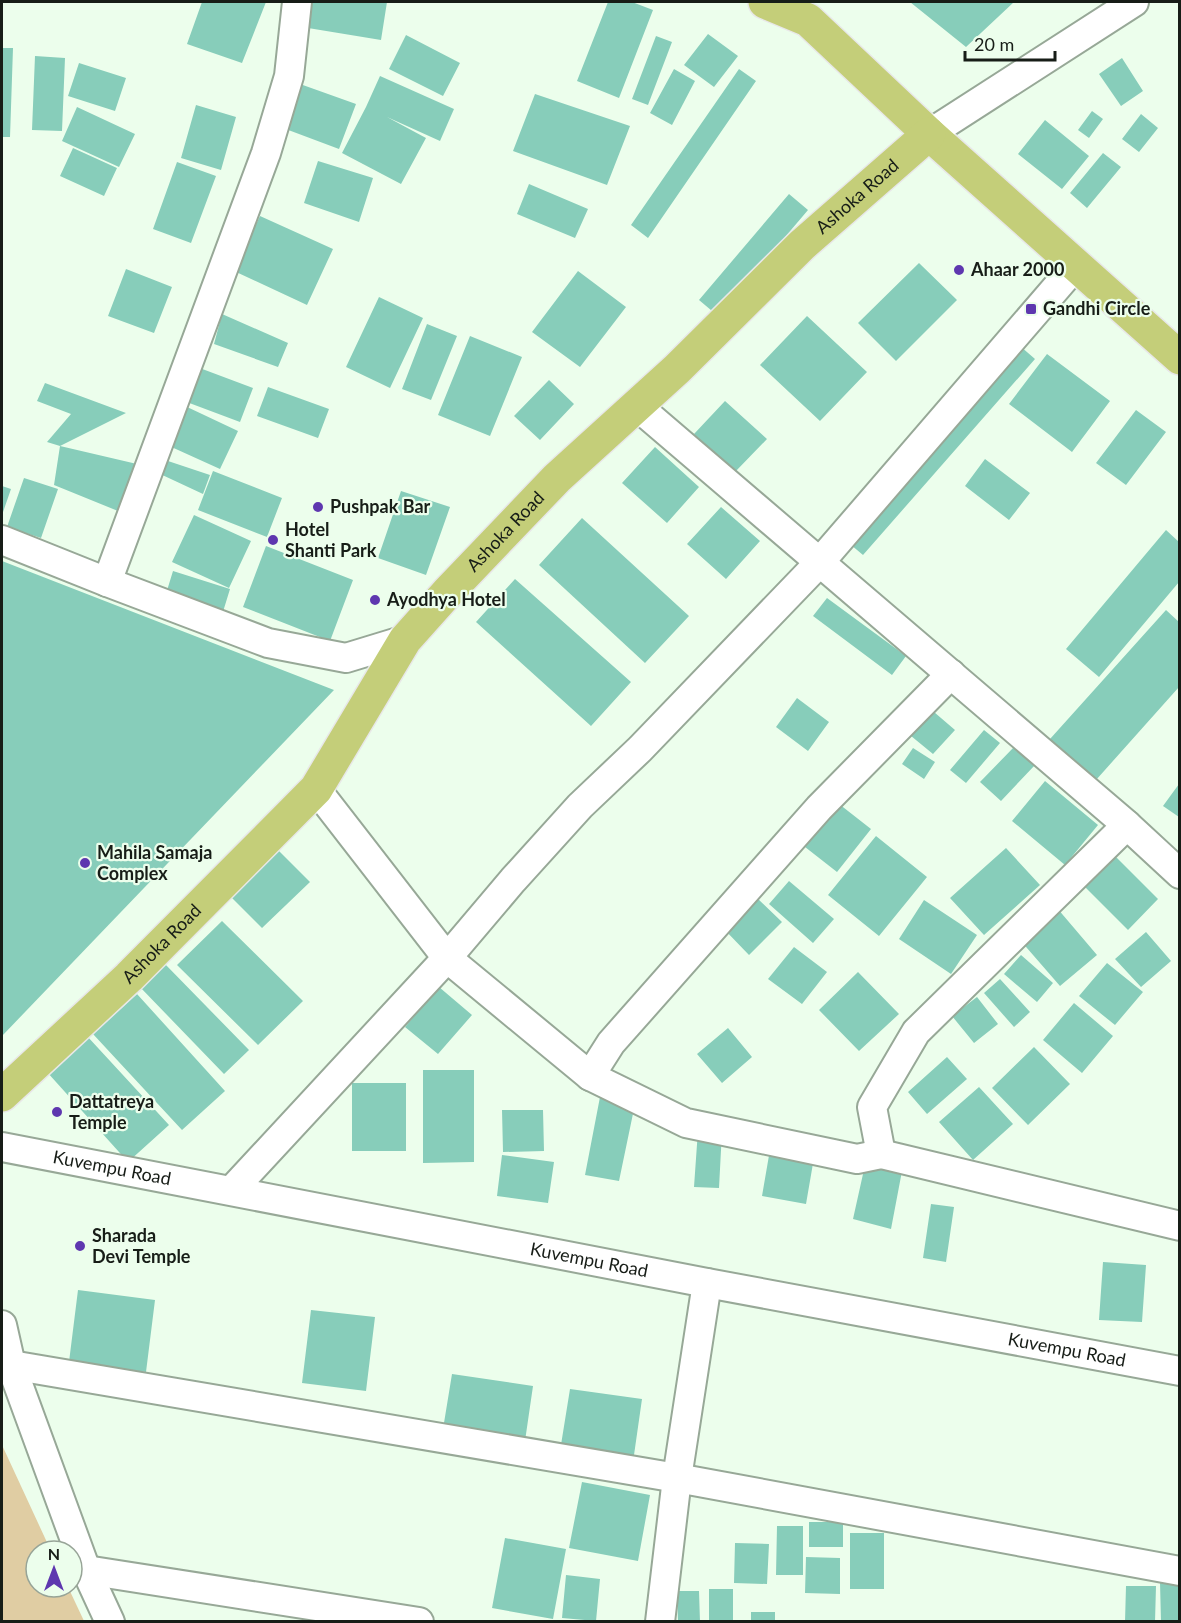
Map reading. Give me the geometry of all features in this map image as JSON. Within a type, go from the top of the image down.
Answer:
[{"type":"main road","points":[[765,2],[804,11],[929,134],[1179,358]]},
{"type":"main road","name":"Ashoka Road","points":[[2,1095],[129,977],[316,789],[405,640],[556,478],[678,369],[802,245],[929,134]]},
{"type":"street","points":[[106,582],[266,153],[289,76],[297,2]]},
{"type":"street","points":[[929,134],[1134,2]]},
{"type":"street","points":[[232,1190],[447,958],[580,806],[640,748],[819,563],[1076,265]]},
{"type":"street","points":[[637,406],[1127,825],[1179,874]]},
{"type":"street","points":[[2,540],[268,643],[346,658],[405,640]]},
{"type":"street","points":[[590,1076],[611,1043],[811,817],[951,674]]},
{"type":"street","points":[[316,789],[447,958],[590,1076],[686,1123],[858,1159],[881,1154],[1179,1226]]},
{"type":"street","points":[[881,1154],[872,1107],[916,1032],[1127,825]]},
{"type":"street","name":"Kuvempu Road","points":[[2,1147],[1179,1371]]},
{"type":"street","points":[[660,1622],[677,1478],[707,1283]]},
{"type":"street","points":[[2,1325],[11,1365],[86,1570],[110,1622]]},
{"type":"street","points":[[11,1365],[677,1478],[1179,1571]]},
{"type":"street","points":[[86,1570],[419,1622]]},
{"type":"shaded area","points":[[2,1445],[45,1539],[24,1539],[24,1599],[74,1599],[84,1621],[2,1621]]},
{"type":"building","points":[[202,2],[266,2],[242,63],[187,44]]},
{"type":"building","points":[[312,2],[387,2],[381,40],[308,28]]},
{"type":"building","points":[[608,2],[632,2],[653,10],[619,98],[577,81]]},
{"type":"building","points":[[910,2],[1014,2],[966,47]]},
{"type":"building","points":[[708,34],[738,56],[714,87],[684,65]]},
{"type":"building","points":[[406,35],[460,63],[443,96],[389,69]]},
{"type":"building","points":[[656,36],[672,42],[648,105],[632,99]]},
{"type":"building","points":[[2,48],[13,48],[10,137],[2,137]]},
{"type":"building","points":[[35,56],[65,58],[62,131],[32,130]]},
{"type":"building","points":[[1122,58],[1143,91],[1121,106],[1099,74]]},
{"type":"building","points":[[79,63],[126,78],[115,111],[68,96]]},
{"type":"building","points":[[674,69],[695,81],[672,125],[650,113]]},
{"type":"building","points":[[739,69],[756,81],[648,238],[631,225]]},
{"type":"building","points":[[380,76],[454,109],[440,141],[387,117],[426,138],[401,184],[342,153]]},
{"type":"building","points":[[300,84],[356,104],[339,149],[283,128]]},
{"type":"building","points":[[535,94],[630,126],[607,185],[513,151]]},
{"type":"building","points":[[196,105],[236,117],[221,170],[181,158]]},
{"type":"building","points":[[77,107],[135,134],[119,167],[62,141]]},
{"type":"building","points":[[1092,111],[1103,119],[1089,138],[1078,130]]},
{"type":"building","points":[[1141,114],[1158,128],[1139,152],[1122,139]]},
{"type":"building","points":[[1045,120],[1089,156],[1062,189],[1018,154]]},
{"type":"building","points":[[73,148],[117,168],[104,196],[60,176]]},
{"type":"building","points":[[1103,153],[1121,167],[1087,208],[1070,193]]},
{"type":"building","points":[[318,161],[373,178],[359,222],[304,203]]},
{"type":"building","points":[[177,162],[216,176],[191,243],[153,229]]},
{"type":"building","points":[[529,184],[588,209],[575,238],[517,214]]},
{"type":"building","points":[[789,194],[808,210],[718,316],[699,300]]},
{"type":"building","points":[[260,216],[333,249],[307,305],[234,271]]},
{"type":"building","points":[[919,263],[957,300],[896,361],[858,323]]},
{"type":"building","points":[[126,269],[172,287],[154,333],[108,316]]},
{"type":"building","points":[[578,271],[626,307],[580,367],[532,332]]},
{"type":"building","points":[[379,297],[423,318],[390,388],[346,367]]},
{"type":"building","points":[[222,314],[288,343],[278,367],[214,344]]},
{"type":"building","points":[[807,316],[867,372],[820,421],[760,365]]},
{"type":"building","points":[[427,324],[457,336],[431,400],[402,389]]},
{"type":"building","points":[[1005,333],[1035,359],[863,555],[832,529]]},
{"type":"building","points":[[470,336],[522,357],[490,436],[438,415]]},
{"type":"building","points":[[1047,354],[1110,401],[1072,452],[1009,404]]},
{"type":"building","points":[[197,367],[253,388],[240,422],[184,401]]},
{"type":"building","points":[[549,380],[574,404],[540,440],[514,416]]},
{"type":"building","points":[[45,383],[126,413],[60,446],[47,442],[71,414],[37,401]]},
{"type":"building","points":[[268,387],[329,409],[318,438],[257,416]]},
{"type":"building","points":[[725,401],[767,439],[735,472],[694,434]]},
{"type":"building","points":[[185,406],[238,431],[220,469],[167,445]]},
{"type":"building","points":[[1136,410],[1166,432],[1126,485],[1096,463]]},
{"type":"building","points":[[60,446],[137,464],[118,511],[54,485]]},
{"type":"building","points":[[655,447],[699,487],[667,523],[622,483]]},
{"type":"building","points":[[162,459],[210,475],[203,494],[158,473]]},
{"type":"building","points":[[985,459],[1030,493],[1009,520],[965,486]]},
{"type":"building","points":[[213,471],[282,498],[267,537],[198,510]]},
{"type":"building","points":[[24,478],[58,489],[41,538],[7,527]]},
{"type":"building","points":[[2,486],[11,489],[2,515]]},
{"type":"building","points":[[401,491],[450,507],[426,575],[378,558]]},
{"type":"building","points":[[721,507],[760,541],[726,579],[687,544]]},
{"type":"building","points":[[194,515],[251,541],[229,588],[172,562]]},
{"type":"building","points":[[582,518],[689,616],[645,663],[539,565]]},
{"type":"building","points":[[1166,530],[1179,542],[1179,582],[1099,677],[1066,649]]},
{"type":"building","points":[[266,546],[353,580],[330,641],[243,607]]},
{"type":"building","name":"Mahila Samaja Complex","points":[[2,561],[334,690],[2,1036]]},
{"type":"building","points":[[173,571],[230,589],[222,615],[165,597]]},
{"type":"building","points":[[515,579],[631,682],[591,726],[476,622]]},
{"type":"building","points":[[827,598],[906,656],[892,675],[813,616]]},
{"type":"building","points":[[1166,610],[1179,622],[1179,687],[1096,780],[1050,739]]},
{"type":"building","points":[[797,698],[829,722],[808,751],[776,727]]},
{"type":"building","points":[[927,706],[955,730],[933,754],[905,731]]},
{"type":"building","points":[[984,730],[1000,743],[966,783],[950,770]]},
{"type":"building","points":[[1014,747],[1035,765],[1001,801],[980,782]]},
{"type":"building","points":[[913,748],[935,762],[924,779],[902,764]]},
{"type":"building","points":[[1045,781],[1098,825],[1065,865],[1012,821]]},
{"type":"building","points":[[1179,784],[1179,817],[1163,806]]},
{"type":"building","points":[[825,793],[871,829],[837,872],[791,836]]},
{"type":"building","points":[[876,836],[927,877],[879,936],[828,895]]},
{"type":"building","points":[[1006,848],[1040,885],[984,935],[950,898]]},
{"type":"building","points":[[278,850],[310,882],[262,928],[230,896]]},
{"type":"building","points":[[1113,854],[1158,899],[1128,930],[1083,885]]},
{"type":"building","points":[[789,881],[834,919],[813,943],[769,904]]},
{"type":"building","points":[[754,895],[782,922],[749,955],[722,927]]},
{"type":"building","points":[[924,900],[977,935],[951,974],[899,939]]},
{"type":"building","points":[[1057,908],[1097,955],[1060,986],[1020,940]]},
{"type":"building","points":[[222,921],[303,1001],[258,1045],[177,965]]},
{"type":"building","points":[[1146,932],[1171,961],[1141,987],[1115,959]]},
{"type":"building","points":[[794,947],[827,972],[802,1004],[768,979]]},
{"type":"building","points":[[1021,955],[1053,983],[1037,1002],[1004,974]]},
{"type":"building","points":[[164,963],[249,1050],[224,1074],[139,986]]},
{"type":"building","points":[[1107,963],[1143,992],[1115,1025],[1079,996]]},
{"type":"building","points":[[858,972],[899,1014],[859,1051],[819,1010]]},
{"type":"building","points":[[1000,979],[1030,1012],[1014,1027],[984,993]]},
{"type":"building","points":[[439,987],[472,1015],[438,1054],[405,1027]]},
{"type":"building","points":[[137,994],[225,1091],[182,1130],[93,1034]]},
{"type":"building","points":[[977,997],[998,1024],[974,1043],[952,1016]]},
{"type":"building","points":[[1074,1003],[1113,1036],[1082,1073],[1043,1040]]},
{"type":"building","points":[[728,1028],[752,1057],[722,1083],[697,1054]]},
{"type":"building","points":[[87,1036],[169,1125],[128,1162],[47,1072]]},
{"type":"building","points":[[1034,1047],[1070,1084],[1028,1125],[992,1088]]},
{"type":"building","points":[[947,1057],[967,1079],[927,1114],[908,1092]]},
{"type":"building","points":[[423,1070],[474,1070],[474,1162],[423,1163]]},
{"type":"building","points":[[352,1083],[406,1083],[406,1151],[352,1151]]},
{"type":"building","points":[[979,1087],[1013,1124],[973,1160],[939,1122]]},
{"type":"building","points":[[600,1097],[635,1104],[619,1181],[585,1175]]},
{"type":"building","points":[[502,1110],[543,1110],[544,1151],[503,1152]]},
{"type":"building","points":[[698,1130],[722,1131],[719,1188],[694,1187]]},
{"type":"building","points":[[772,1138],[816,1146],[806,1204],[762,1196]]},
{"type":"building","points":[[502,1155],[554,1162],[548,1203],[497,1196]]},
{"type":"building","points":[[865,1165],[902,1171],[891,1229],[853,1219]]},
{"type":"building","points":[[931,1204],[954,1207],[946,1262],[923,1258]]},
{"type":"building","points":[[1103,1262],[1146,1265],[1142,1322],[1099,1320]]},
{"type":"building","points":[[78,1290],[155,1300],[146,1372],[69,1362]]},
{"type":"building","points":[[311,1310],[375,1317],[366,1391],[302,1383]]},
{"type":"building","points":[[452,1374],[533,1386],[525,1441],[443,1429]]},
{"type":"building","points":[[570,1389],[642,1399],[633,1462],[560,1451]]},
{"type":"building","points":[[582,1482],[650,1495],[638,1561],[569,1548]]},
{"type":"building","points":[[809,1522],[843,1522],[843,1547],[809,1547]]},
{"type":"building","points":[[777,1526],[803,1526],[803,1575],[776,1575]]},
{"type":"building","points":[[850,1533],[884,1533],[884,1589],[850,1589]]},
{"type":"building","points":[[505,1538],[566,1549],[553,1619],[492,1608]]},
{"type":"building","points":[[735,1543],[769,1544],[767,1584],[734,1583]]},
{"type":"building","points":[[806,1557],[840,1558],[840,1594],[805,1593]]},
{"type":"building","points":[[566,1575],[600,1579],[596,1621],[562,1618]]},
{"type":"building","points":[[1179,1581],[1179,1622],[1161,1622],[1160,1582]]},
{"type":"building","points":[[1126,1586],[1156,1586],[1155,1622],[1125,1622]]},
{"type":"building","points":[[709,1589],[733,1589],[733,1622],[709,1622]]},
{"type":"building","points":[[677,1591],[699,1591],[700,1622],[678,1622]]},
{"type":"building","points":[[751,1612],[775,1612],[775,1622],[751,1622]]},
{"type":"place","name":"Ahaar 2000","points":[[959,270]]},
{"type":"place","name":"Gandhi Circle","points":[[1031,309]]},
{"type":"place","name":"Pushpak Bar","points":[[318,507]]},
{"type":"place","name":"Hotel Shanti Park","points":[[273,540]]},
{"type":"place","name":"Ayodhya Hotel","points":[[375,600]]},
{"type":"place","name":"Mahila Samaja Complex","points":[[85,863]]},
{"type":"place","name":"Dattatreya Temple","points":[[57,1112]]},
{"type":"place","name":"Sharada Devi Temple","points":[[80,1246]]}]
